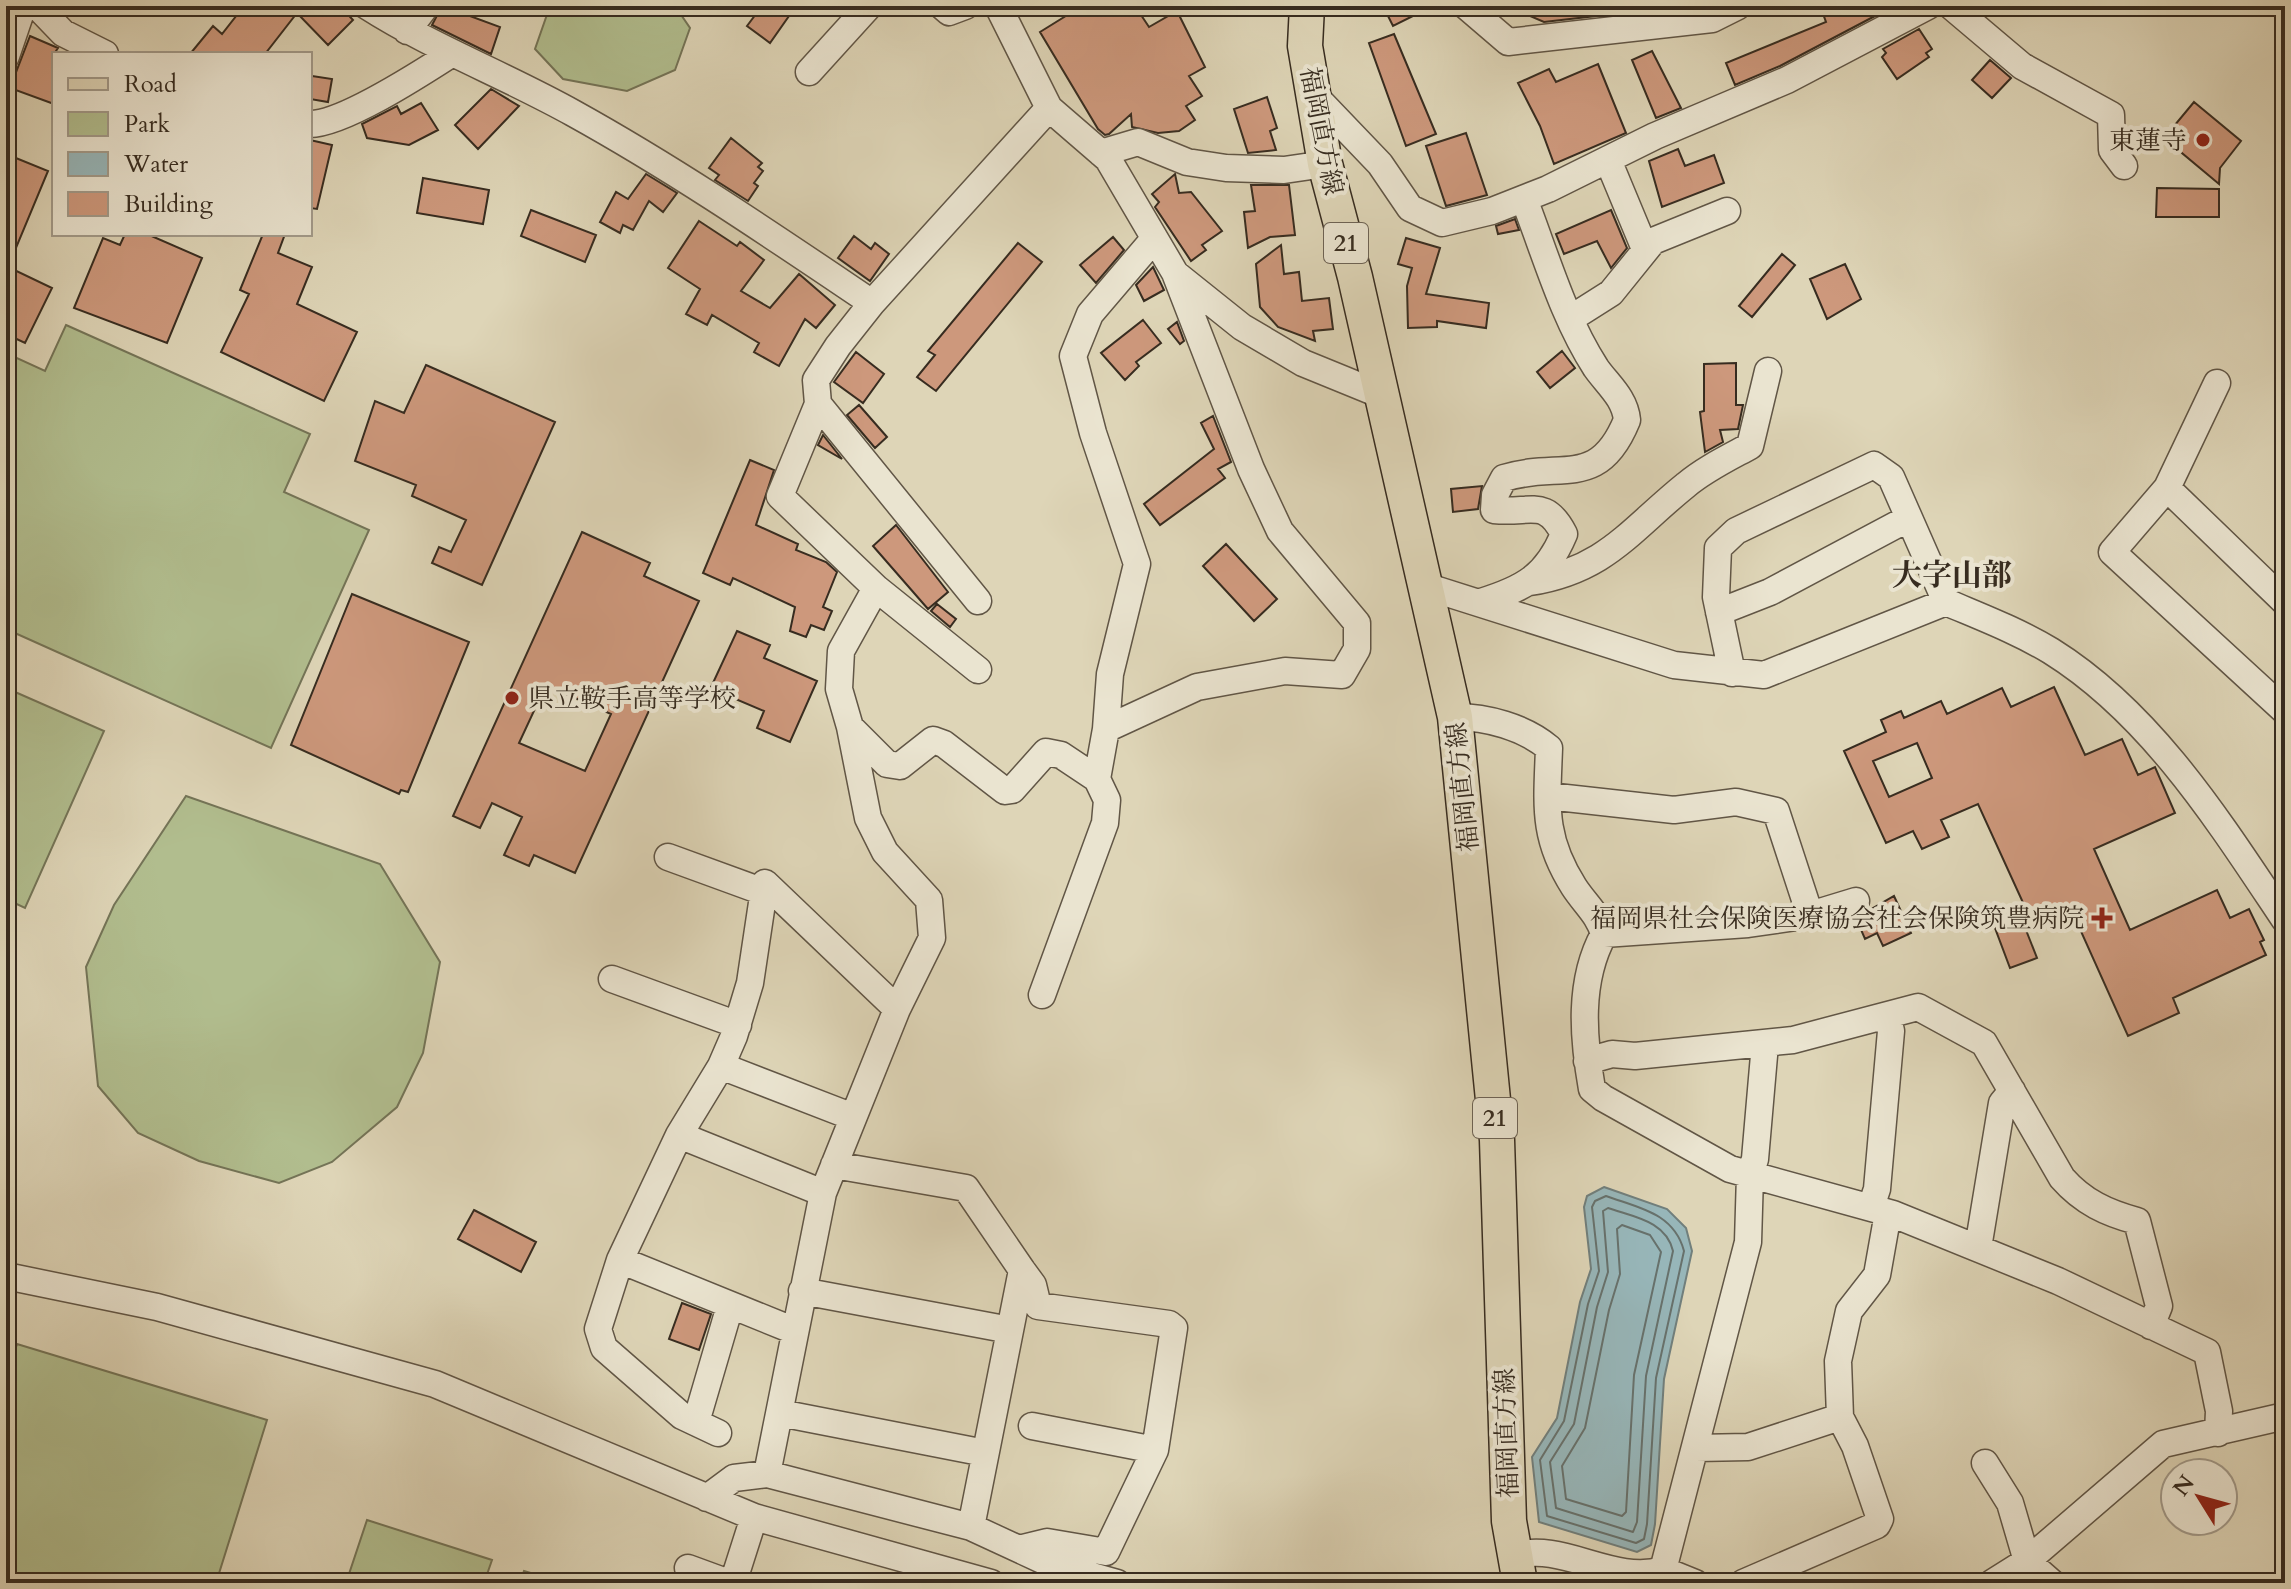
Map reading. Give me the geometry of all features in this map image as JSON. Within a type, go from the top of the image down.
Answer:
[{"type":"main road","name":"福岡直方線","points":[[1307,6],[1305,46],[1325,164],[1355,277],[1379,394],[1428,587],[1455,717],[1497,1140],[1509,1521],[1517,1570]]},
{"type":"street","points":[[6,56],[23,6]]},
{"type":"street","points":[[37,6],[63,33],[101,52]]},
{"type":"street","points":[[367,6],[451,54],[573,113],[688,180],[872,303]]},
{"type":"street","points":[[407,31],[426,6]]},
{"type":"street","points":[[809,72],[869,6]]},
{"type":"street","points":[[942,6],[949,12],[965,6]]},
{"type":"street","points":[[998,6],[1049,108],[1101,153],[1175,273],[1251,469],[1280,531],[1357,623],[1357,649],[1342,675],[1285,671],[1197,687],[1106,729]]},
{"type":"street","points":[[1466,6],[1508,42],[1712,19],[1738,6]]},
{"type":"street","points":[[1312,93],[1380,164],[1410,208],[1442,223],[1492,211],[1524,199],[1787,80],[1928,6]]},
{"type":"street","points":[[1951,6],[2022,66],[2111,115],[2112,150],[2124,166]]},
{"type":"street","points":[[312,124],[322,124],[364,104],[451,54]]},
{"type":"street","points":[[978,670],[876,588],[780,496],[818,404],[816,380],[872,303],[1049,108]]},
{"type":"street","points":[[1101,153],[1138,142],[1187,162],[1226,168],[1284,170],[1325,164]]},
{"type":"street","points":[[1608,160],[1645,249]]},
{"type":"street","points":[[1481,602],[1513,593],[1530,582],[1557,550],[1564,534],[1554,514],[1544,510],[1494,510],[1495,495],[1504,478],[1523,472],[1590,469],[1606,455],[1627,420],[1620,398],[1583,347],[1524,199]]},
{"type":"street","points":[[1570,319],[1611,293],[1653,241],[1727,211]]},
{"type":"street","points":[[1097,779],[1106,729],[1110,674],[1137,564],[1093,433],[1073,356],[1090,314],[1154,239]]},
{"type":"street","points":[[1175,273],[1242,327],[1303,363],[1379,394]]},
{"type":"street","points":[[1530,582],[1566,576],[1615,548],[1687,484],[1750,446],[1768,371]]},
{"type":"street","points":[[2217,383],[2167,488],[2112,552],[2285,711]]},
{"type":"street","points":[[818,404],[978,601]]},
{"type":"street","points":[[1732,673],[1719,612],[1718,548],[1736,531],[1874,465],[1891,477],[1946,602],[2050,651],[2111,696],[2214,815],[2285,920]]},
{"type":"street","points":[[2167,488],[2285,602]]},
{"type":"street","points":[[1719,612],[1784,585],[1909,518]]},
{"type":"street","points":[[2224,542],[2285,582]]},
{"type":"street","points":[[1428,587],[1674,665],[1764,675],[1946,602]]},
{"type":"street","points":[[767,1474],[823,1193],[897,1009],[932,938],[929,900],[885,852],[868,818],[839,689],[841,651],[876,588]]},
{"type":"street","points":[[1455,717],[1481,717],[1536,738],[1549,748],[1551,845],[1575,889],[1600,921],[1604,934],[1596,950],[1583,1019],[1592,1089],[1730,1169],[1880,1210],[1978,1248],[2207,1352],[2219,1411],[2218,1433]]},
{"type":"street","points":[[850,727],[887,764],[900,766],[933,740],[944,744],[1005,791],[1012,790],[1046,752],[1061,755],[1097,779],[1107,800],[1105,823],[1042,995]]},
{"type":"street","points":[[1548,796],[1674,810],[1736,802],[1776,811],[1810,915]]},
{"type":"street","points":[[668,857],[764,892]]},
{"type":"street","points":[[730,1306],[707,1428],[682,1416],[604,1348],[598,1329],[620,1260],[679,1135],[721,1066],[738,1025],[750,983],[765,883],[897,1009]]},
{"type":"street","points":[[1604,934],[1719,927],[1810,915],[1856,901]]},
{"type":"street","points":[[612,979],[738,1025]]},
{"type":"street","points":[[1587,1061],[1612,1054],[1635,1056],[1765,1044],[1888,1018],[1918,1007],[1984,1043],[2062,1178],[2076,1194],[2102,1211],[2137,1221],[2159,1306],[2151,1326]]},
{"type":"street","points":[[1743,1583],[1877,1525],[1880,1519],[1855,1446],[1840,1417],[1838,1361],[1849,1311],[1877,1275],[1880,1210],[1877,1189],[1891,1031],[1888,1018]]},
{"type":"street","points":[[1663,1570],[1748,1242],[1750,1175],[1755,1159],[1765,1044]]},
{"type":"street","points":[[721,1066],[853,1117]]},
{"type":"street","points":[[1978,1248],[2002,1103],[2012,1091]]},
{"type":"street","points":[[679,1135],[823,1193]]},
{"type":"street","points":[[834,1165],[966,1188],[1033,1285],[1038,1306],[1169,1324],[1174,1328],[1155,1450],[1106,1552],[1047,1542],[1019,1549]]},
{"type":"street","points":[[620,1260],[795,1331]]},
{"type":"street","points":[[971,1527],[1022,1270]]},
{"type":"street","points":[[6,1276],[157,1307],[435,1384],[754,1517],[991,1583]]},
{"type":"street","points":[[802,1291],[1010,1330]]},
{"type":"street","points":[[780,1413],[985,1453]]},
{"type":"street","points":[[1992,1583],[2027,1561],[2163,1444],[2285,1416]]},
{"type":"street","points":[[1696,1448],[1748,1447],[1840,1417]]},
{"type":"street","points":[[1032,1426],[1155,1450]]},
{"type":"street","points":[[1985,1463],[2010,1503],[2027,1561],[2052,1583]]},
{"type":"street","points":[[707,1498],[734,1478],[767,1474],[971,1527],[1053,1565],[1117,1583]]},
{"type":"street","points":[[688,1568],[731,1583],[754,1517]]},
{"type":"street","points":[[1517,1570],[1535,1550],[1634,1575],[1663,1570],[1695,1583]]},
{"type":"green space","points":[[550,6],[675,6],[690,28],[675,70],[627,91],[563,79],[535,49]]},
{"type":"green space","points":[[66,325],[310,434],[284,492],[369,530],[271,748],[6,629],[6,353],[45,371]]},
{"type":"green space","points":[[6,688],[104,731],[25,908],[6,899]]},
{"type":"green space","points":[[186,796],[380,864],[440,962],[423,1053],[397,1107],[332,1162],[279,1183],[199,1161],[138,1133],[98,1086],[86,967],[114,905]]},
{"type":"green space","points":[[17,1344],[267,1420],[216,1583],[6,1583],[6,1378]]},
{"type":"green space","points":[[367,1520],[492,1560],[484,1583],[346,1583]]},
{"type":"green space","points":[[524,1571],[564,1583],[520,1583]]},
{"type":"water","points":[[1604,1187],[1667,1209],[1686,1228],[1692,1251],[1664,1379],[1655,1524],[1651,1545],[1637,1552],[1539,1522],[1532,1457],[1557,1418],[1580,1302],[1591,1269],[1584,1207],[1587,1196]]},
{"type":"building","points":[[244,6],[340,6],[353,20],[328,45],[297,13],[267,52],[192,52],[213,26],[222,34]]},
{"type":"building","points":[[442,6],[469,6],[459,12],[500,27],[491,54],[432,25]]},
{"type":"building","points":[[762,6],[796,6],[770,43],[747,26]]},
{"type":"building","points":[[1082,6],[1135,6],[1149,27],[1177,11],[1205,67],[1189,76],[1202,96],[1186,106],[1195,120],[1179,131],[1158,133],[1132,127],[1131,114],[1109,134],[1105,135],[1098,129],[1040,32]]},
{"type":"building","points":[[1383,6],[1433,6],[1393,26]]},
{"type":"building","points":[[1507,6],[1613,6],[1613,14],[1544,22]]},
{"type":"building","points":[[1835,6],[1894,6],[1780,66],[1735,85],[1726,63],[1826,22],[1822,11]]},
{"type":"building","points":[[1919,29],[1932,49],[1926,53],[1929,57],[1897,79],[1882,57],[1886,53],[1883,49]]},
{"type":"building","points":[[1394,34],[1436,134],[1406,146],[1369,43]]},
{"type":"building","points":[[30,36],[58,48],[52,52],[52,103],[10,88]]},
{"type":"building","points":[[1652,51],[1681,108],[1656,118],[1632,60]]},
{"type":"building","points":[[1990,60],[2011,78],[1992,98],[1972,80]]},
{"type":"building","points":[[1598,64],[1626,133],[1554,164],[1540,126],[1518,83],[1549,69],[1556,82]]},
{"type":"building","points":[[312,76],[332,79],[328,102],[312,99]]},
{"type":"building","points":[[491,89],[519,106],[478,149],[455,125]]},
{"type":"building","points":[[1267,97],[1277,128],[1270,131],[1276,150],[1248,153],[1234,109]]},
{"type":"building","points":[[2194,102],[2241,141],[2220,168],[2219,184],[2164,138]]},
{"type":"building","points":[[421,103],[438,130],[409,145],[367,138],[362,124],[397,106],[401,114]]},
{"type":"building","points":[[1466,133],[1487,195],[1446,206],[1426,146]]},
{"type":"building","points":[[731,138],[762,163],[758,167],[763,171],[754,183],[758,186],[748,201],[715,180],[719,175],[709,168]]},
{"type":"building","points":[[312,140],[332,145],[317,209],[312,208]]},
{"type":"building","points":[[1678,149],[1685,166],[1714,155],[1724,183],[1662,207],[1649,161]]},
{"type":"building","points":[[6,154],[48,171],[8,267],[52,288],[25,343],[6,334]]},
{"type":"building","points":[[646,174],[677,193],[663,212],[649,201],[633,230],[623,225],[620,233],[600,222],[616,192],[628,199]]},
{"type":"building","points":[[1175,174],[1179,193],[1191,192],[1222,231],[1202,245],[1206,250],[1191,261],[1155,207],[1159,202],[1152,194]]},
{"type":"building","points":[[423,178],[489,190],[483,224],[417,213]]},
{"type":"building","points":[[1251,185],[1289,185],[1295,235],[1270,237],[1248,248],[1244,212],[1255,211]]},
{"type":"building","points":[[2157,188],[2219,189],[2219,217],[2156,217]]},
{"type":"building","points":[[531,210],[596,235],[585,262],[521,236]]},
{"type":"building","points":[[1611,210],[1627,248],[1611,268],[1597,241],[1564,254],[1556,234]]},
{"type":"building","points":[[1515,219],[1519,230],[1498,234],[1496,226]]},
{"type":"building","points":[[699,221],[737,246],[740,242],[764,260],[741,291],[770,308],[799,274],[835,305],[816,328],[805,319],[779,366],[754,352],[759,343],[712,315],[707,325],[686,314],[700,289],[668,268]]},
{"type":"building","points":[[124,236],[152,236],[202,258],[167,343],[74,308],[103,238],[120,245]]},
{"type":"building","points":[[262,236],[284,236],[278,253],[312,267],[297,304],[357,332],[324,401],[221,352],[249,294],[240,290]]},
{"type":"building","points":[[854,236],[871,249],[875,243],[889,254],[870,281],[838,258]]},
{"type":"building","points":[[1113,237],[1124,250],[1096,283],[1080,265]]},
{"type":"building","points":[[1406,238],[1440,248],[1426,294],[1489,303],[1486,328],[1437,321],[1437,327],[1408,328],[1407,286],[1412,268],[1398,264]]},
{"type":"building","points":[[1018,243],[1042,262],[936,391],[917,377],[935,355],[928,351]]},
{"type":"building","points":[[1281,245],[1284,274],[1299,272],[1302,301],[1329,298],[1333,329],[1313,331],[1315,341],[1278,327],[1260,307],[1256,264]]},
{"type":"building","points":[[1782,254],[1795,265],[1752,317],[1739,306]]},
{"type":"building","points":[[1845,264],[1861,299],[1827,319],[1810,279]]},
{"type":"building","points":[[1153,267],[1164,290],[1144,301],[1136,285]]},
{"type":"building","points":[[1143,320],[1161,343],[1136,362],[1139,366],[1125,380],[1101,353]]},
{"type":"building","points":[[1177,322],[1184,341],[1180,344],[1168,329]]},
{"type":"building","points":[[1562,351],[1575,368],[1550,388],[1537,372]]},
{"type":"building","points":[[856,352],[884,374],[863,403],[834,382]]},
{"type":"building","points":[[1736,363],[1736,405],[1743,405],[1738,429],[1720,430],[1723,442],[1705,452],[1700,412],[1704,411],[1704,364]]},
{"type":"building","points":[[426,365],[555,422],[482,585],[432,563],[439,547],[451,552],[466,520],[412,496],[416,485],[355,461],[375,401],[404,413]]},
{"type":"building","points":[[859,405],[887,437],[875,448],[847,415]]},
{"type":"building","points":[[1213,416],[1231,462],[1218,469],[1225,478],[1160,525],[1144,504],[1214,449],[1201,423]]},
{"type":"building","points":[[823,435],[842,459],[818,445]]},
{"type":"building","points":[[750,460],[774,470],[756,525],[798,544],[796,550],[826,562],[837,572],[823,607],[832,611],[824,630],[811,625],[806,637],[790,631],[795,607],[733,578],[730,585],[703,573]]},
{"type":"building","points":[[1482,486],[1478,509],[1453,512],[1451,489]]},
{"type":"building","points":[[896,525],[948,592],[928,609],[873,546]]},
{"type":"building","points":[[582,532],[650,563],[644,576],[699,601],[575,873],[534,855],[529,866],[504,855],[522,817],[492,803],[480,828],[453,816]],"holes":[[[546,685],[611,714],[585,771],[519,743]]]},
{"type":"building","points":[[1226,544],[1277,599],[1254,621],[1203,566]]},
{"type":"building","points":[[352,594],[469,642],[408,792],[401,790],[399,794],[291,745]]},
{"type":"building","points":[[937,604],[956,619],[950,627],[931,611]]},
{"type":"building","points":[[737,631],[770,645],[764,658],[817,681],[790,742],[757,728],[764,711],[731,697],[726,707],[706,698]]},
{"type":"building","points":[[2054,687],[2085,755],[2122,739],[2138,775],[2155,767],[2175,813],[2094,849],[2130,930],[2217,890],[2230,918],[2249,909],[2264,940],[2260,942],[2266,955],[2173,998],[2179,1013],[2128,1036],[2071,909],[2026,930],[2037,958],[2010,968],[1992,920],[2025,907],[1978,804],[1941,820],[1949,837],[1922,849],[1913,831],[1886,843],[1844,751],[1886,732],[1881,720],[1901,711],[1904,718],[1941,701],[1947,714],[2002,688],[2011,707]],"holes":[[[1917,743],[1932,778],[1889,797],[1873,761]]]},
{"type":"building","points":[[1894,896],[1911,933],[1883,946],[1877,933],[1865,939],[1856,918]]},
{"type":"building","points":[[474,1210],[536,1242],[521,1272],[458,1239]]},
{"type":"building","points":[[682,1303],[711,1314],[699,1350],[669,1339]]},
{"type":"place","name":"東蓮寺","points":[[2203,140]]},
{"type":"place","name":"県立鞍手高等学校","points":[[512,698]]},
{"type":"place","name":"福岡県社会保険医療協会社会保険筑豊病院","points":[[2102,918]]},
{"type":"district","name":"大字山部","points":[[1952,575]]}]
